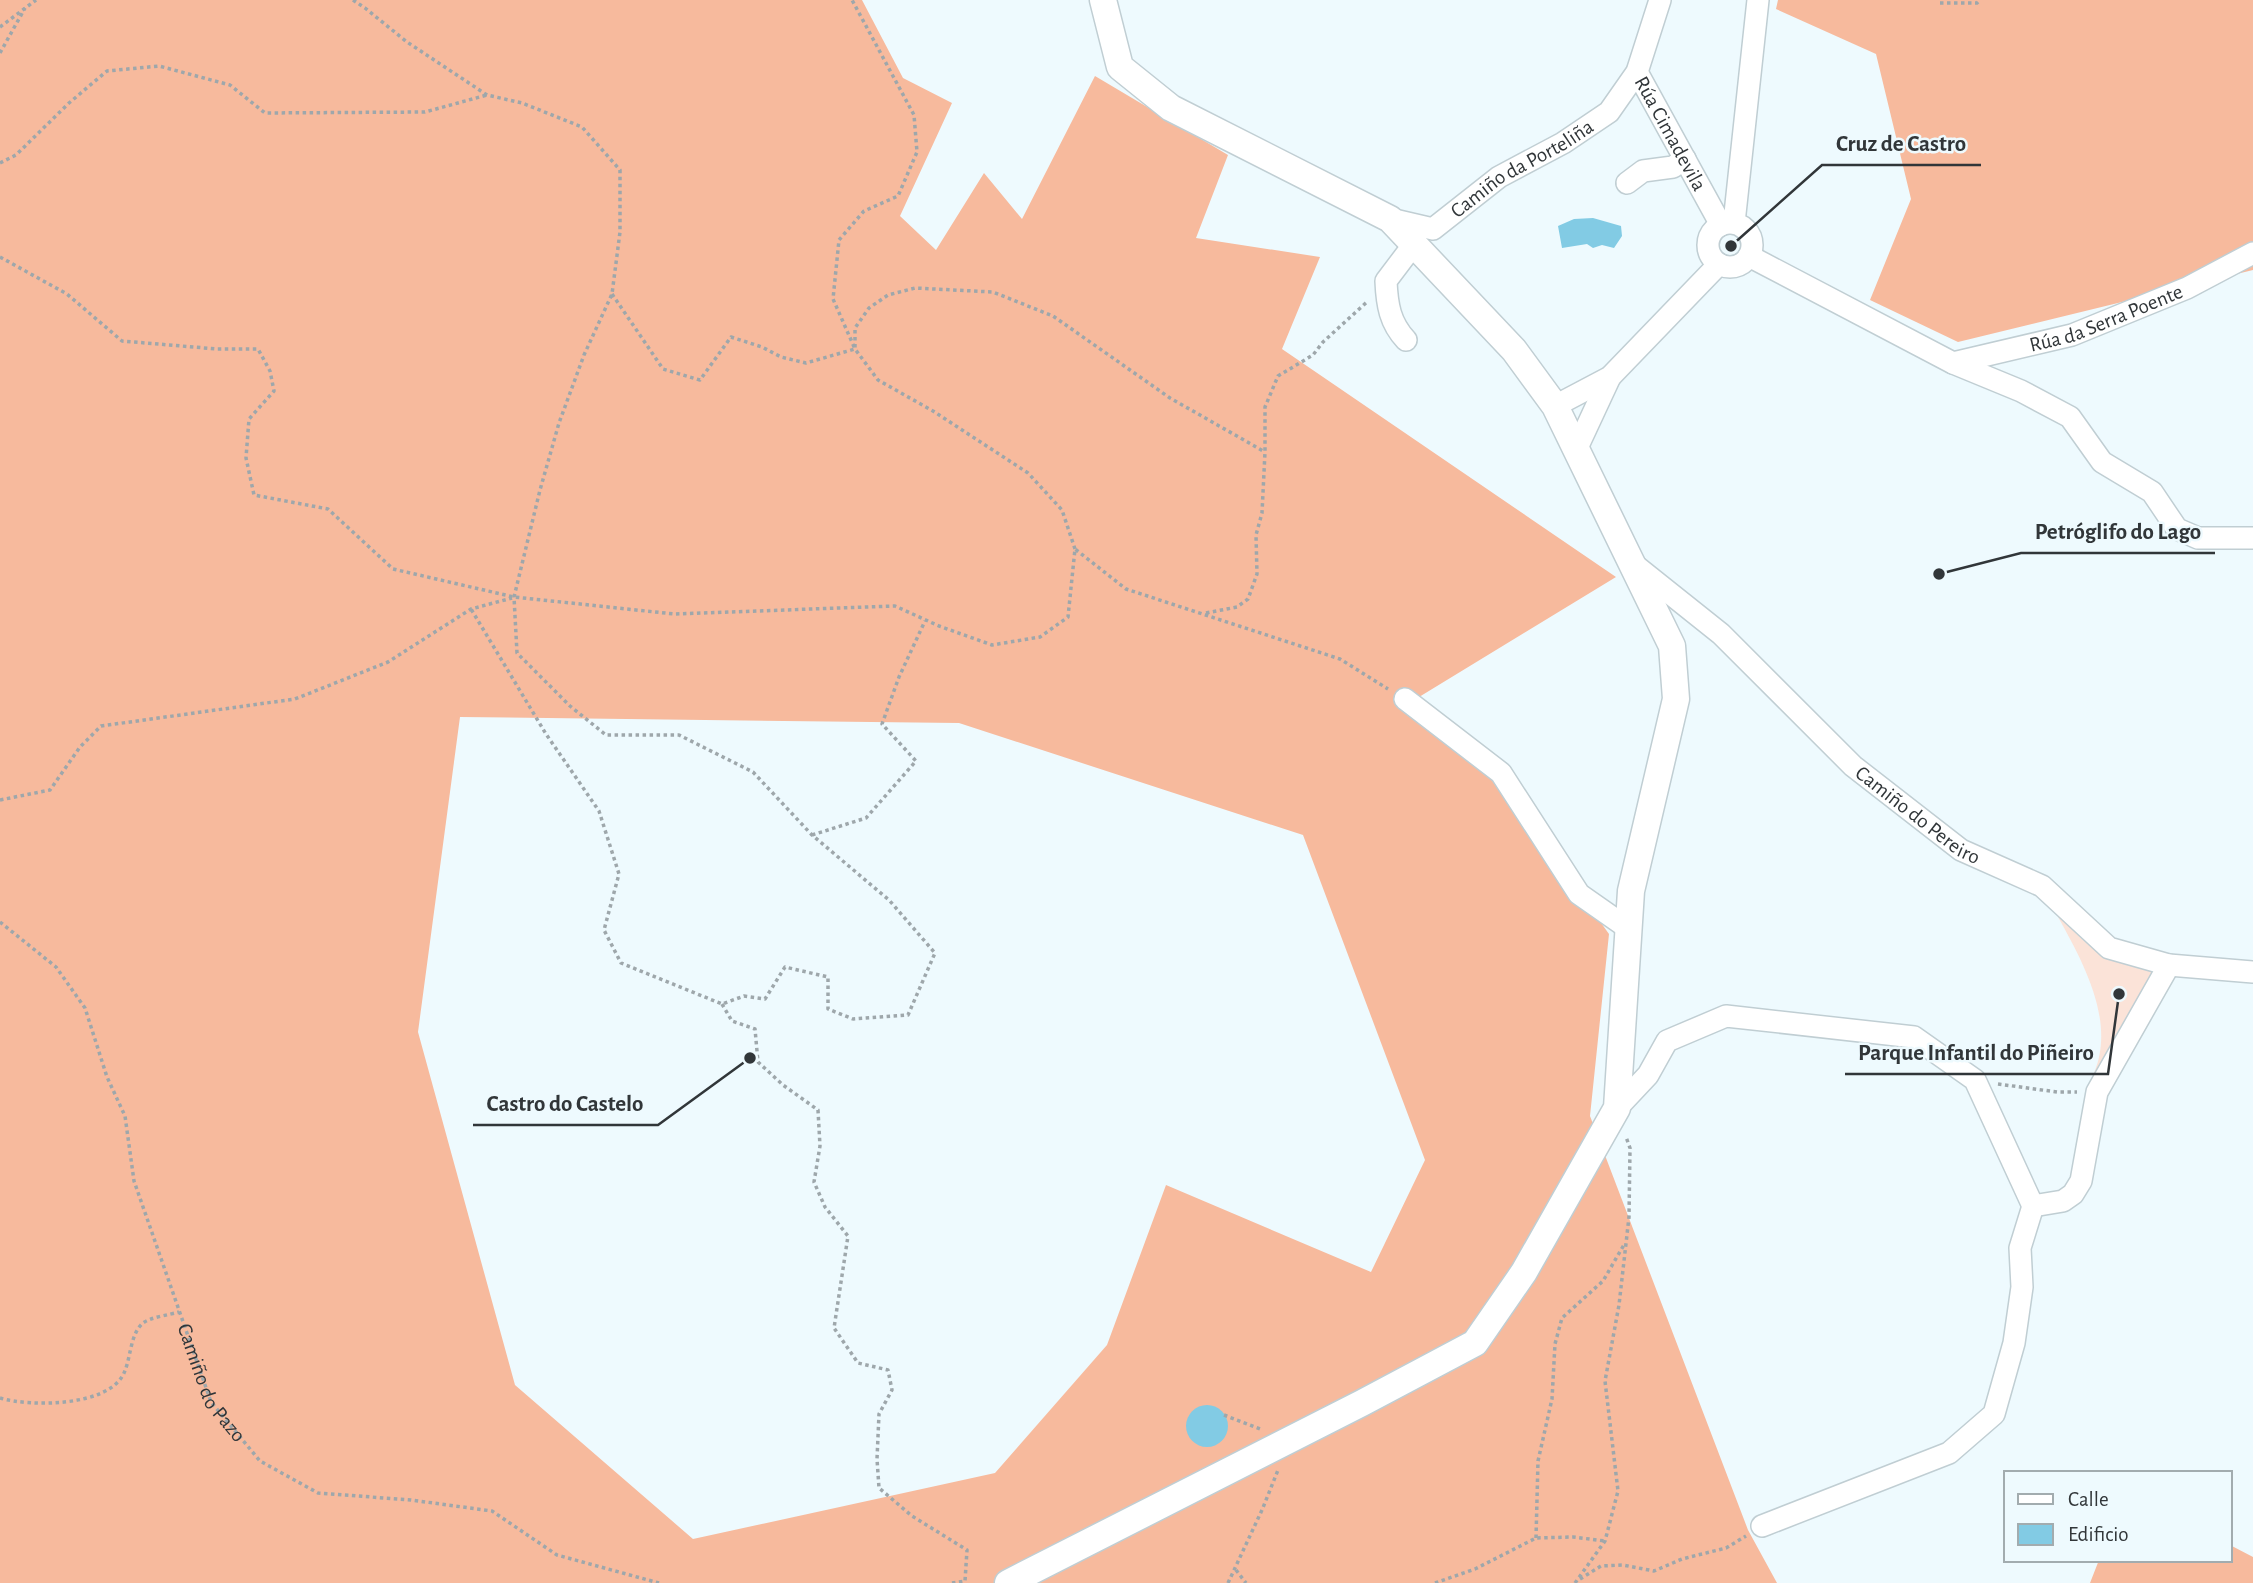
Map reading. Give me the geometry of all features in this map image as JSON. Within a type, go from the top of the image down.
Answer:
[{"type":"street","points":[[1103,0],[1120,67],[1171,108],[1390,219],[1514,350],[1555,406],[1672,646],[1676,699],[1631,891],[1617,1108]]},
{"type":"street","name":"Rúa Cimadevila","points":[[1660,0],[1637,72],[1685,159],[1728,224]]},
{"type":"street","points":[[1728,224],[1758,0]]},
{"type":"street","name":"Camiño da Porteliña","points":[[1390,219],[1433,229],[1499,177],[1563,144],[1609,113],[1637,72]]},
{"type":"street","points":[[1627,183],[1643,171],[1673,167],[1685,159]]},
{"type":"street","points":[[1728,224],[1740,226],[1750,236],[1749,256],[1739,265],[1732,267],[1719,264],[1709,254],[1708,240],[1715,228],[1728,224]]},
{"type":"street","points":[[1406,340],[1397,331],[1387,308],[1385,281],[1414,244]]},
{"type":"street","name":"Rúa da Serra Poente","points":[[1953,363],[2073,335],[2187,288],[2253,253]]},
{"type":"street","points":[[1749,256],[1953,363],[2021,391],[2070,417],[2102,462],[2152,492],[2177,529],[2198,538],[2253,538]]},
{"type":"street","points":[[1555,406],[1610,377],[1719,264]]},
{"type":"street","points":[[1576,450],[1610,377]]},
{"type":"street","name":"Camiño do Pereiro","points":[[1632,562],[1721,634],[1853,766],[1961,850],[2042,886],[2109,948],[2169,965],[2253,972]]},
{"type":"street","points":[[1405,699],[1501,773],[1579,894],[1629,929]]},
{"type":"street","points":[[2033,1206],[2063,1201],[2073,1194],[2081,1181],[2097,1093],[2169,965]]},
{"type":"street","points":[[1008,1583],[1475,1343],[1524,1272],[1617,1108],[1648,1075],[1667,1041],[1726,1016],[1914,1037],[1975,1080],[2033,1206],[2020,1248],[2022,1287],[2014,1343],[1994,1414],[1949,1452],[1762,1526]]},
{"type":"path","points":[[0,27],[36,0]]},
{"type":"path","points":[[353,0],[407,41],[487,95],[522,103],[582,127],[620,170],[620,232],[612,294],[584,355],[559,423],[540,491],[514,597],[517,653],[570,706],[606,735],[679,735],[753,772],[812,835],[890,900],[935,953],[908,1016],[853,1019],[828,1009],[828,977],[785,967],[765,999],[744,996],[722,1004]]},
{"type":"path","points":[[0,257],[67,294],[122,341],[217,349],[258,349],[270,371],[274,391],[248,419],[246,458],[254,495],[328,509],[393,569],[514,597],[674,614],[895,606],[992,645],[1040,637],[1068,617],[1075,549],[1062,510],[1028,473],[933,411],[878,380],[855,349],[833,299],[839,240],[864,211],[898,196],[918,152],[914,115],[852,0]]},
{"type":"path","points":[[1940,2],[1977,3],[1980,0]]},
{"type":"path","points":[[0,52],[25,8]]},
{"type":"path","points":[[0,163],[16,155],[69,103],[107,71],[159,66],[230,85],[265,114],[425,112],[487,95]]},
{"type":"path","points":[[1205,613],[1237,607],[1248,599],[1257,574],[1256,535],[1262,513],[1265,407],[1278,376],[1313,355],[1323,342],[1362,308],[1385,281]]},
{"type":"path","points":[[855,349],[855,328],[869,308],[888,295],[915,288],[993,292],[1053,316],[1170,398],[1265,452]]},
{"type":"path","points":[[612,294],[663,369],[700,380],[731,337],[762,347],[781,357],[806,363],[855,349]]},
{"type":"path","points":[[1075,549],[1126,589],[1340,659],[1405,699]]},
{"type":"path","points":[[0,800],[50,790],[80,747],[101,726],[295,699],[388,662],[471,609],[514,597]]},
{"type":"path","points":[[471,609],[546,734],[599,811],[619,874],[604,930],[621,963],[722,1004],[732,1021],[755,1029],[758,1062],[818,1110],[820,1146],[814,1182],[825,1207],[848,1236],[834,1328],[858,1363],[888,1370],[892,1390],[879,1414],[879,1488],[912,1516],[967,1549],[966,1582],[952,1583]]},
{"type":"path","points":[[812,835],[866,818],[916,761],[882,724],[899,677],[925,620]]},
{"type":"path","name":"Camiño do Pazo","points":[[0,922],[56,967],[85,1008],[107,1077],[125,1116],[134,1181],[211,1402],[260,1461],[318,1493],[411,1500],[492,1511],[556,1555],[659,1583]]},
{"type":"path","points":[[1975,1080],[2057,1093],[2097,1093]]},
{"type":"path","points":[[1577,1582],[1605,1541],[1618,1491],[1605,1381],[1619,1305],[1626,1241],[1630,1148],[1617,1108]]},
{"type":"path","points":[[1536,1538],[1538,1461],[1552,1399],[1555,1344],[1562,1318],[1603,1281],[1626,1241]]},
{"type":"path","points":[[0,1398],[16,1403],[54,1405],[102,1394],[123,1376],[136,1334],[144,1322],[179,1312]]},
{"type":"path","points":[[1224,1415],[1289,1440],[1262,1510],[1228,1583]]},
{"type":"path","points":[[1577,1582],[1601,1566],[1623,1565],[1654,1571],[1682,1559],[1726,1548],[1762,1526]]},
{"type":"path","points":[[1435,1583],[1475,1569],[1536,1538],[1605,1541]]},
{"type":"path","points":[[1236,1570],[1246,1583]]},
{"type":"shaded area","points":[[0,0],[862,0],[903,78],[952,103],[900,216],[936,250],[984,173],[1022,219],[1095,76],[1228,155],[1196,238],[1320,257],[1282,349],[1616,577],[1401,708],[1494,774],[1609,934],[1590,1116],[1748,1530],[1777,1583],[0,1583]],"holes":[[[460,717],[959,723],[1303,835],[1425,1160],[1371,1272],[1166,1185],[1107,1345],[995,1473],[693,1539],[515,1385],[418,1032]]]},
{"type":"shaded area","points":[[1778,0],[2253,0],[2253,270],[1958,342],[1870,300],[1911,199],[1876,54],[1776,9]]},
{"type":"shaded area","points":[[2061,915],[2079,936],[2102,953],[2145,967],[2156,977],[2100,1071],[2094,1073],[2100,1053],[2099,1013],[2086,972],[2058,917]]},
{"type":"shaded area","points":[[2232,1546],[2253,1557],[2253,1583],[2090,1583],[2098,1562],[2232,1562]]},
{"type":"building","points":[[1593,218],[1621,226],[1622,236],[1614,248],[1602,245],[1593,248],[1587,244],[1562,248],[1558,226],[1574,219]]},
{"type":"building","points":[[1207,1405],[1222,1411],[1228,1426],[1222,1441],[1207,1447],[1192,1441],[1186,1426],[1192,1411]]},
{"type":"place","name":"Cruz de Castro","points":[[1731,246]]},
{"type":"place","name":"Petróglifo do Lago","points":[[1939,574]]},
{"type":"place","name":"Parque Infantil do Piñeiro","points":[[2119,994]]},
{"type":"place","name":"Castro do Castelo","points":[[750,1058]]}]
